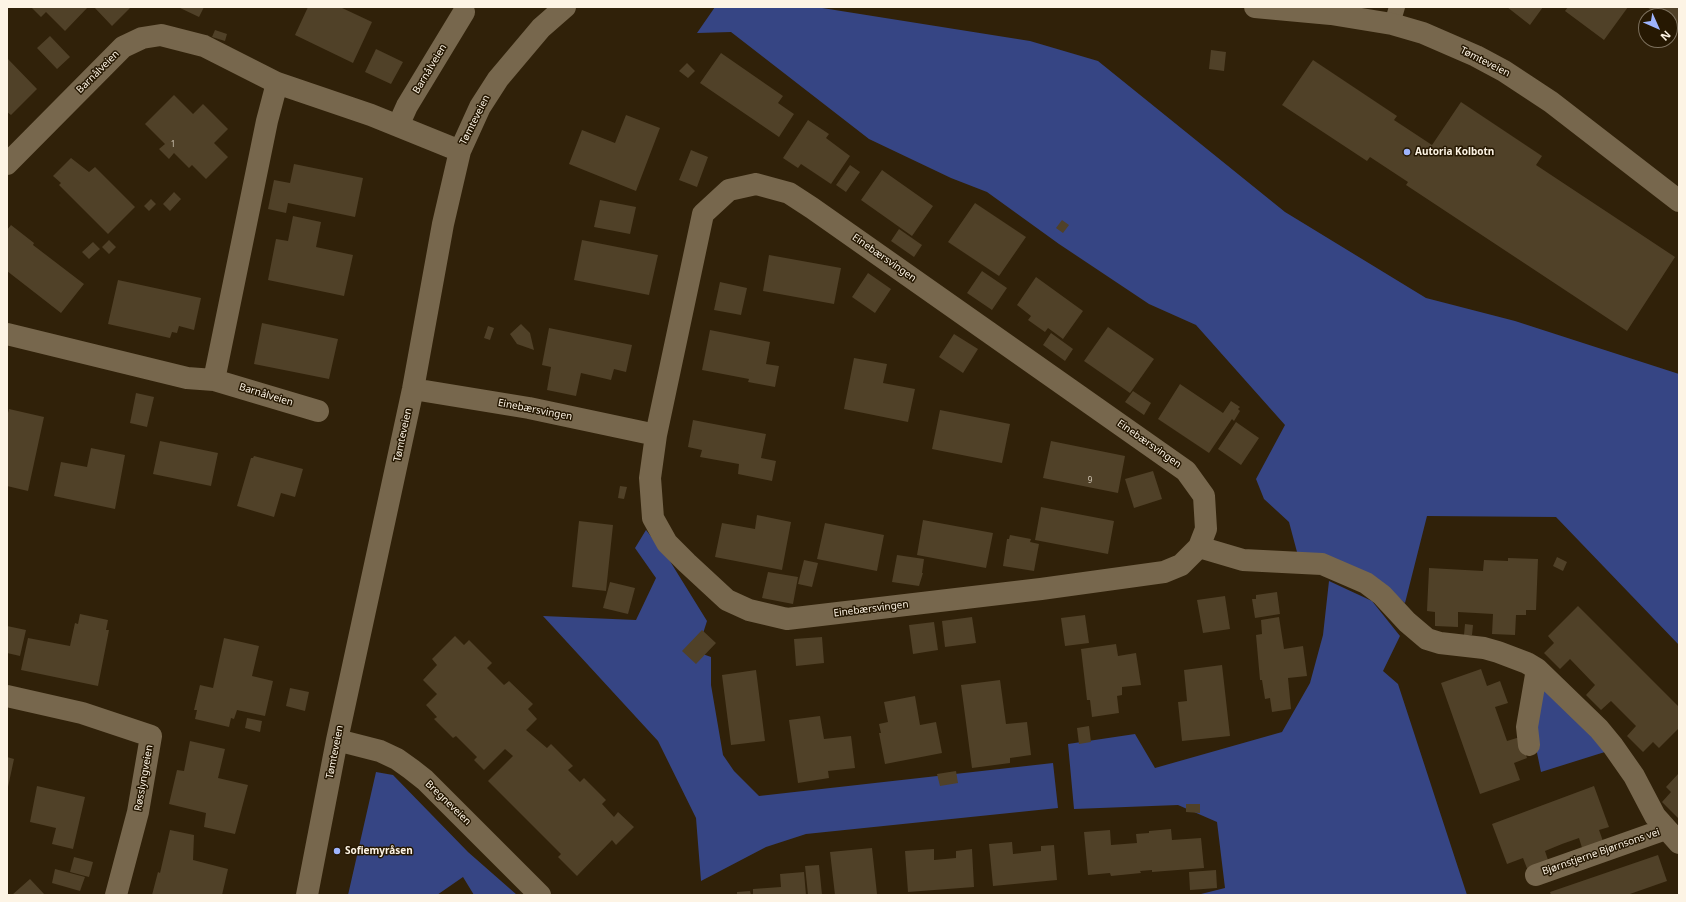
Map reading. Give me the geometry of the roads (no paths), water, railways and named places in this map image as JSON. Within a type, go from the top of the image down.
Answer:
[{"type":"street","name":"Tømteveien","points":[[307,895],[337,740],[413,389],[442,224],[460,151],[480,107],[498,78],[542,28],[565,7]]},
{"type":"street","name":"Tømteveien","points":[[1256,7],[1331,14],[1394,15],[1435,38],[1476,56],[1504,71],[1532,89],[1574,118],[1679,201]]},
{"type":"street","name":"Barnålveien","points":[[398,126],[407,106],[464,12]]},
{"type":"street","name":"Barnålveien","points":[[7,164],[123,46],[142,38],[161,35],[204,46],[277,82],[398,126],[460,151]]},
{"type":"street","points":[[214,380],[267,121],[277,82]]},
{"type":"street","name":"Einebærsvingen","points":[[756,184],[789,193],[812,208],[1186,470],[1204,496],[1206,529],[1199,547],[1181,564],[1164,572],[1040,589],[787,619],[749,610],[727,600],[667,543],[652,518],[650,478],[656,435],[703,214],[729,190],[756,184]]},
{"type":"street","name":"Barnålveien","points":[[7,334],[187,378],[214,380],[318,411]]},
{"type":"street","name":"Einebærsvingen","points":[[413,389],[546,419],[656,435]]},
{"type":"street","name":"Bjørnstjerne Bjørnsons vei","points":[[1199,547],[1243,560],[1322,564],[1366,583],[1382,595],[1407,622],[1427,639],[1440,643],[1484,648],[1527,663],[1537,669],[1594,724],[1613,746],[1634,776],[1655,816],[1672,836],[1536,875]]},
{"type":"street","points":[[1529,745],[1527,727],[1537,669]]},
{"type":"street","name":"Røsslyngveien","points":[[7,696],[82,713],[152,736],[138,812],[116,895]]},
{"type":"street","name":"Bregneveien","points":[[337,740],[380,751],[397,759],[411,769],[425,780],[540,895]]},
{"type":"place","name":"Autoria Kolbotn","points":[[1407,152]]},
{"type":"place","name":"Sofiemyråsen","points":[[337,851]]}]
